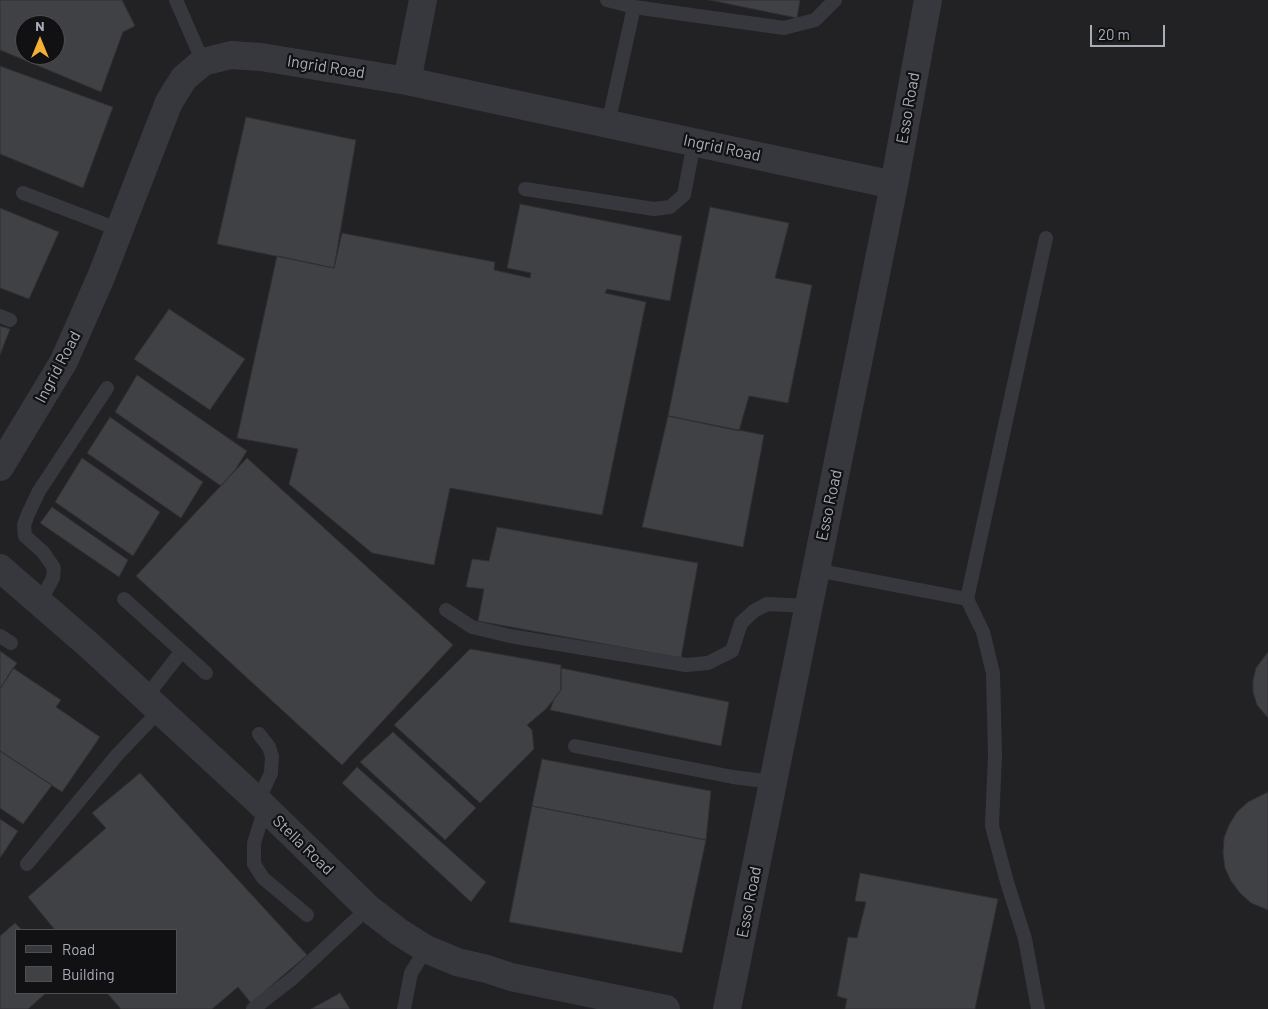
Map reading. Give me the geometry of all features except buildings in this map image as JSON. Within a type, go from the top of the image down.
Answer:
[{"type":"street","points":[[407,81],[423,0]]},
{"type":"street","name":"Esso Road","points":[[727,1009],[894,185],[928,0]]},
{"type":"street","name":"Ingrid Road","points":[[0,467],[64,361],[101,277],[170,102],[184,78],[203,62],[230,55],[261,57],[407,81],[894,185]]},
{"type":"street","name":"Stella Road","points":[[0,568],[153,703],[262,804],[368,908],[399,932],[426,948],[457,962],[487,968],[511,977],[666,1009]]},
{"type":"lane","points":[[176,0],[203,62]]},
{"type":"lane","points":[[607,0],[634,7],[784,28],[815,20],[835,0]]},
{"type":"lane","points":[[608,124],[634,7]]},
{"type":"lane","points":[[525,189],[654,209],[670,207],[684,195],[694,142]]},
{"type":"lane","points":[[23,193],[120,230]]},
{"type":"lane","points":[[1038,1009],[1025,939],[992,826],[995,755],[993,673],[982,632],[967,599],[1046,238]]},
{"type":"lane","points":[[40,602],[53,578],[54,568],[43,552],[25,536],[24,525],[39,491],[107,388]]},
{"type":"lane","points":[[816,570],[967,599]]},
{"type":"lane","points":[[124,599],[206,673]]},
{"type":"lane","points":[[446,610],[472,627],[510,636],[686,665],[708,663],[732,651],[742,623],[754,611],[768,604],[808,606]]},
{"type":"lane","points":[[26,864],[117,755],[153,703],[181,652]]},
{"type":"lane","points":[[259,734],[269,747],[272,756],[271,773],[254,843],[254,864],[264,878],[307,915]]},
{"type":"lane","points":[[575,746],[733,777],[773,782]]},
{"type":"lane","points":[[253,1009],[301,971],[368,908]]},
{"type":"lane","points":[[404,1009],[411,974],[426,948]]},
{"type":"shaded area","points":[[0,0],[1268,0],[1268,1009],[0,1009]]}]
